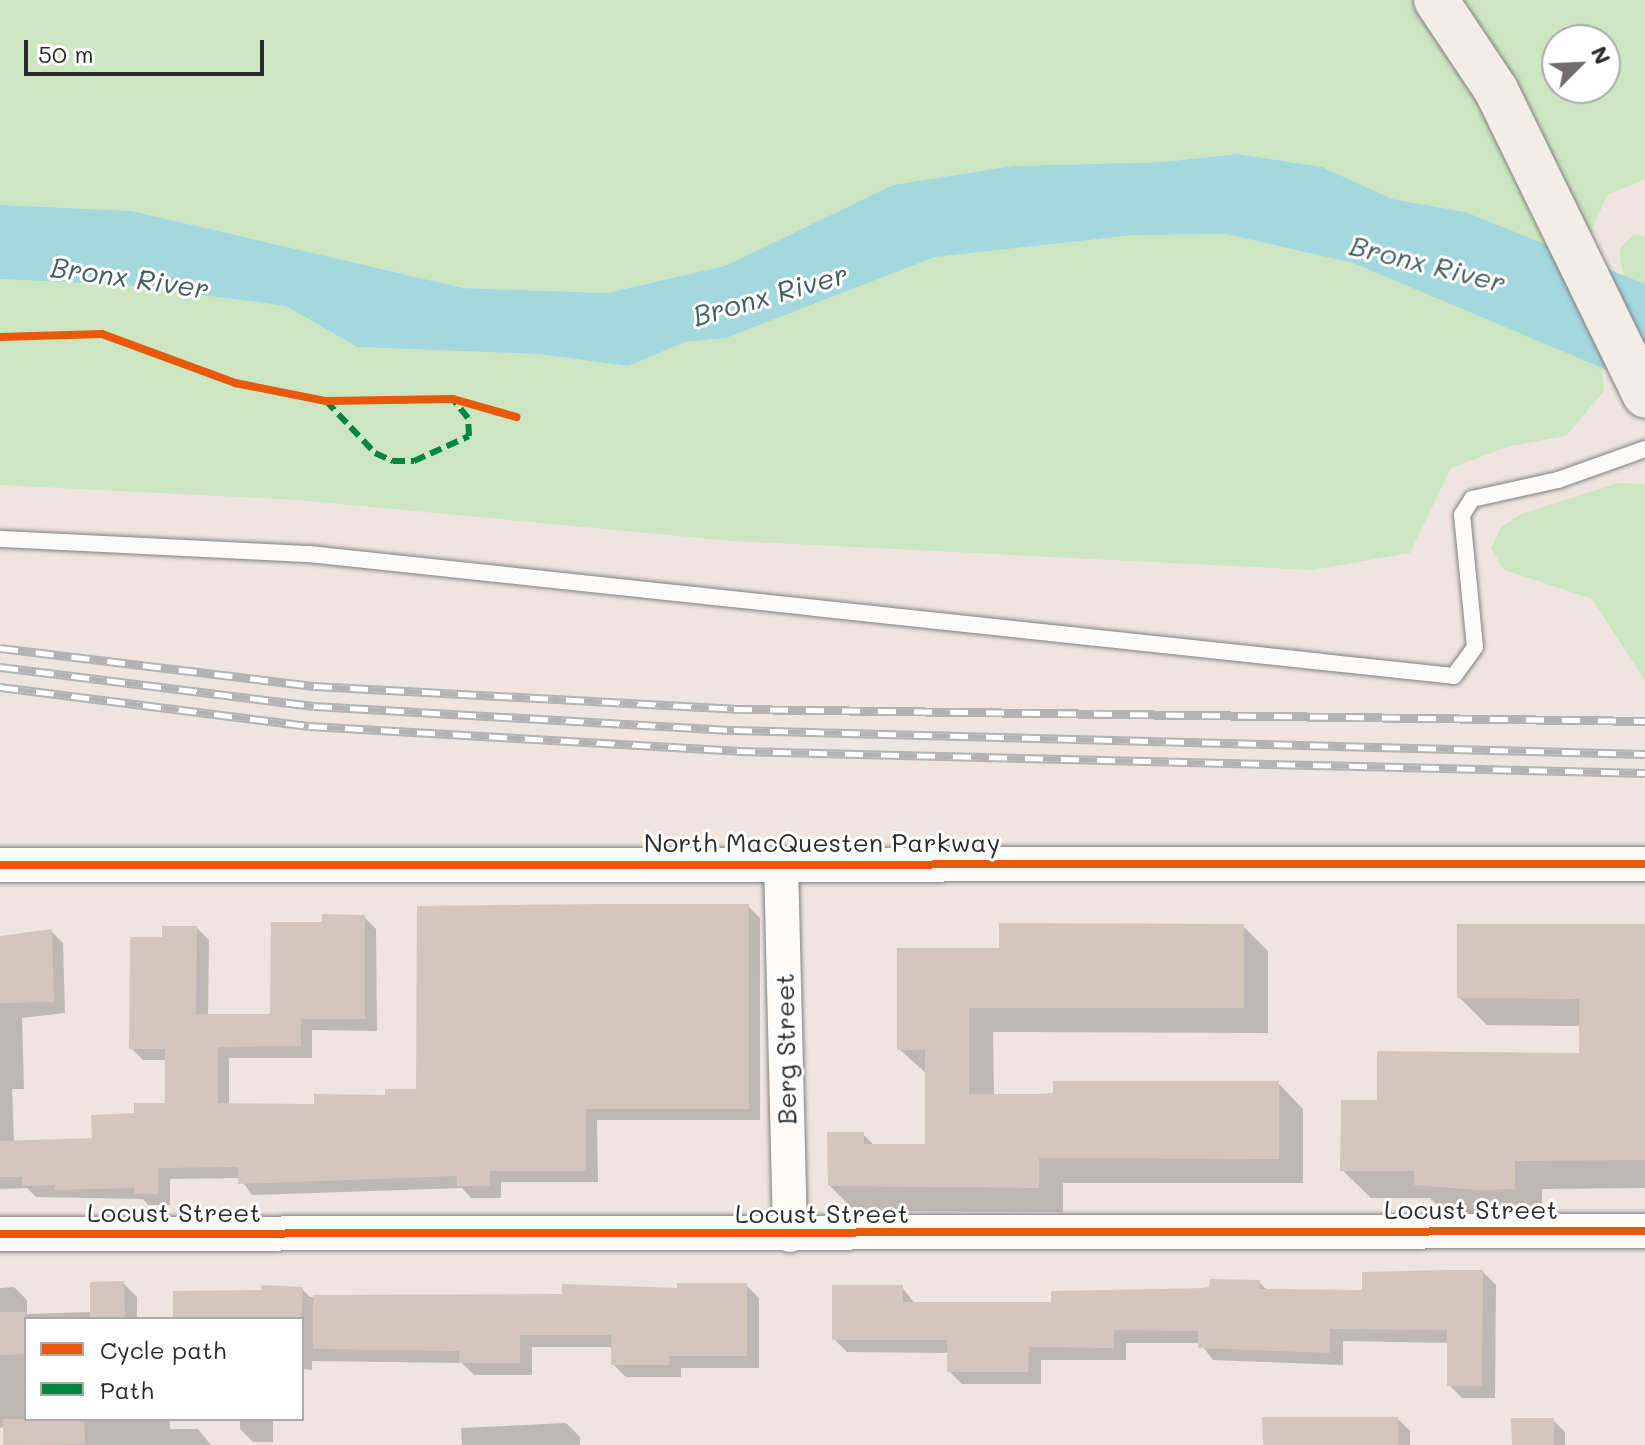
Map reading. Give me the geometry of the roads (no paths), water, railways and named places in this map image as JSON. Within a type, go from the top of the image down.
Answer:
[{"type":"highway","points":[[1436,0],[1496,90],[1645,396]]},
{"type":"street","name":"Berg Street","points":[[781,863],[790,1235]]},
{"type":"street","name":"North MacQuesten Parkway","points":[[0,865],[1645,864]]},
{"type":"street","name":"Locust Street","points":[[0,1234],[790,1235],[1645,1231]]},
{"type":"lane","points":[[0,539],[309,554],[1454,676],[1475,647],[1462,515],[1472,499],[1558,480],[1645,449]]},
{"type":"water","name":"Bronx River","points":[[1237,154],[1322,167],[1392,199],[1465,212],[1645,284],[1645,386],[1353,263],[1226,234],[1135,235],[935,257],[726,338],[685,342],[628,366],[538,354],[357,347],[286,306],[124,285],[0,279],[0,205],[132,211],[463,288],[607,293],[725,266],[893,185],[1013,166],[1163,162]]},
{"type":"railway","points":[[0,648],[314,686],[734,709],[1645,721]]},
{"type":"railway","points":[[0,667],[314,706],[734,730],[1645,754]]},
{"type":"railway","points":[[0,687],[309,726],[737,751],[1645,773]]}]
